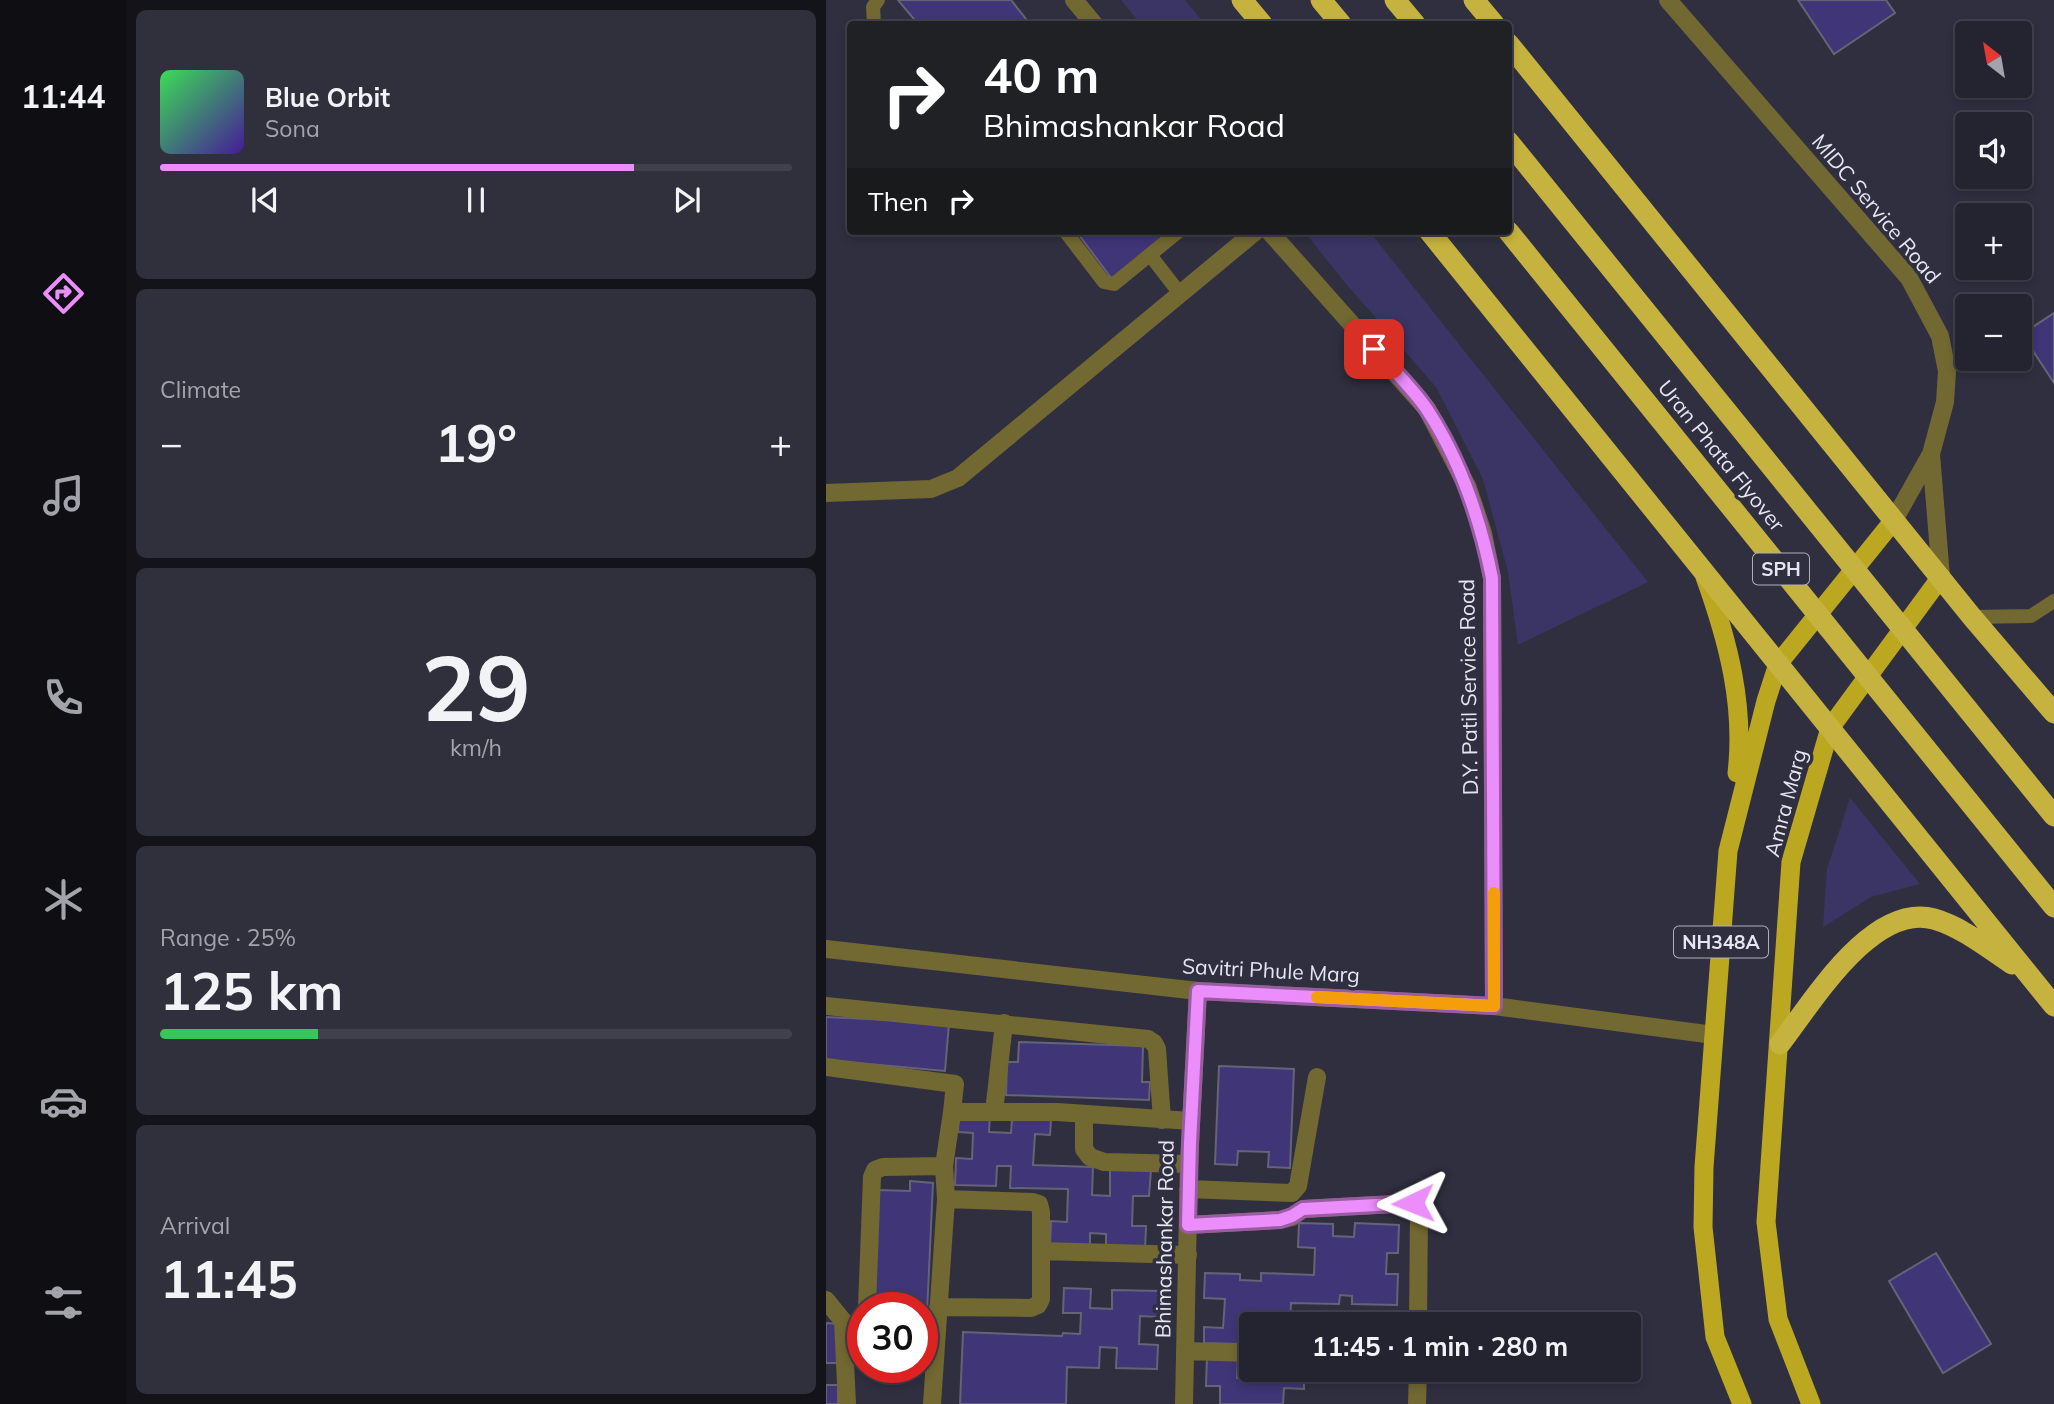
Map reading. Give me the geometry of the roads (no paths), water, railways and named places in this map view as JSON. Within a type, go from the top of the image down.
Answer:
[{"type":"highway","points":[[1242,0],[1260,21]]},
{"type":"highway","points":[[1321,0],[1338,21]]},
{"type":"highway","points":[[1395,0],[1412,21]]},
{"type":"highway","points":[[1474,0],[1491,21]]},
{"type":"highway","points":[[1512,48],[1972,617],[2054,713]]},
{"type":"highway","name":"Uran Phata Flyover","points":[[1512,146],[2054,816]]},
{"type":"highway","points":[[1432,235],[2054,1006]]},
{"type":"highway","name":"Uran Phata Flyover","points":[[1511,235],[2054,907]]},
{"type":"highway","name":"NH348A","points":[[1742,1404],[1715,1337],[1703,1227],[1704,1167],[1728,851],[1766,701],[1779,664],[1894,520]]},
{"type":"highway","points":[[1702,570],[1724,630],[1736,691],[1740,749],[1728,851]]},
{"type":"highway","name":"Amra Marg","points":[[1811,1404],[1778,1319],[1766,1222],[1791,862],[1830,727],[1941,577]]},
{"type":"highway","points":[[1780,1044],[1851,956],[1872,936],[1901,920],[1916,917],[1947,924],[2031,978]]},
{"type":"street","points":[[1074,0],[1092,21]]},
{"type":"street","name":"MIDC Service Road","points":[[1668,0],[1909,278],[1941,336],[1947,371],[1945,402],[1931,454],[1894,520]]},
{"type":"street","points":[[826,493],[931,489],[958,478],[1251,235]]},
{"type":"street","name":"D.Y. Patil Service Road","points":[[1273,235],[1427,408],[1468,488],[1483,533],[1492,578],[1494,1006]]},
{"type":"street","points":[[1931,454],[1941,577]]},
{"type":"street","name":"Savitri Phule Marg","points":[[826,950],[1198,991],[1494,1006],[1714,1035]]},
{"type":"street","name":"Bhimashankar Road","points":[[1184,1404],[1188,1189],[1198,991]]},
{"type":"street","points":[[826,1006],[1148,1039],[1157,1049],[1162,1120]]},
{"type":"street","points":[[993,1112],[1004,1023]]},
{"type":"street","points":[[826,1067],[956,1084],[944,1166],[946,1199],[938,1307],[1031,1308],[1038,1305],[1041,1299],[1039,1204],[946,1199]]},
{"type":"street","points":[[1188,1189],[1292,1193],[1298,1186],[1317,1077]]},
{"type":"street","points":[[952,1112],[1084,1114],[1191,1121]]},
{"type":"street","points":[[1084,1114],[1084,1149],[1090,1157],[1104,1161],[1189,1164]]},
{"type":"street","points":[[868,1292],[872,1177],[875,1170],[883,1167],[944,1166]]},
{"type":"street","points":[[1188,1225],[1280,1220],[1303,1209],[1413,1203],[1419,1209],[1418,1312]]},
{"type":"street","points":[[1041,1251],[1188,1255]]},
{"type":"street","points":[[826,1300],[843,1321],[847,1404]]},
{"type":"street","points":[[1186,1351],[1239,1353]]},
{"type":"street","points":[[1417,1404],[1418,1382]]},
{"type":"street","points":[[932,1404],[933,1383]]},
{"type":"lane","points":[[874,21],[873,7],[878,0]]},
{"type":"lane","points":[[1068,235],[1104,282],[1114,284],[1174,235]]},
{"type":"lane","points":[[1150,255],[1181,295]]},
{"type":"lane","points":[[1972,617],[2031,616],[2054,601]]}]
